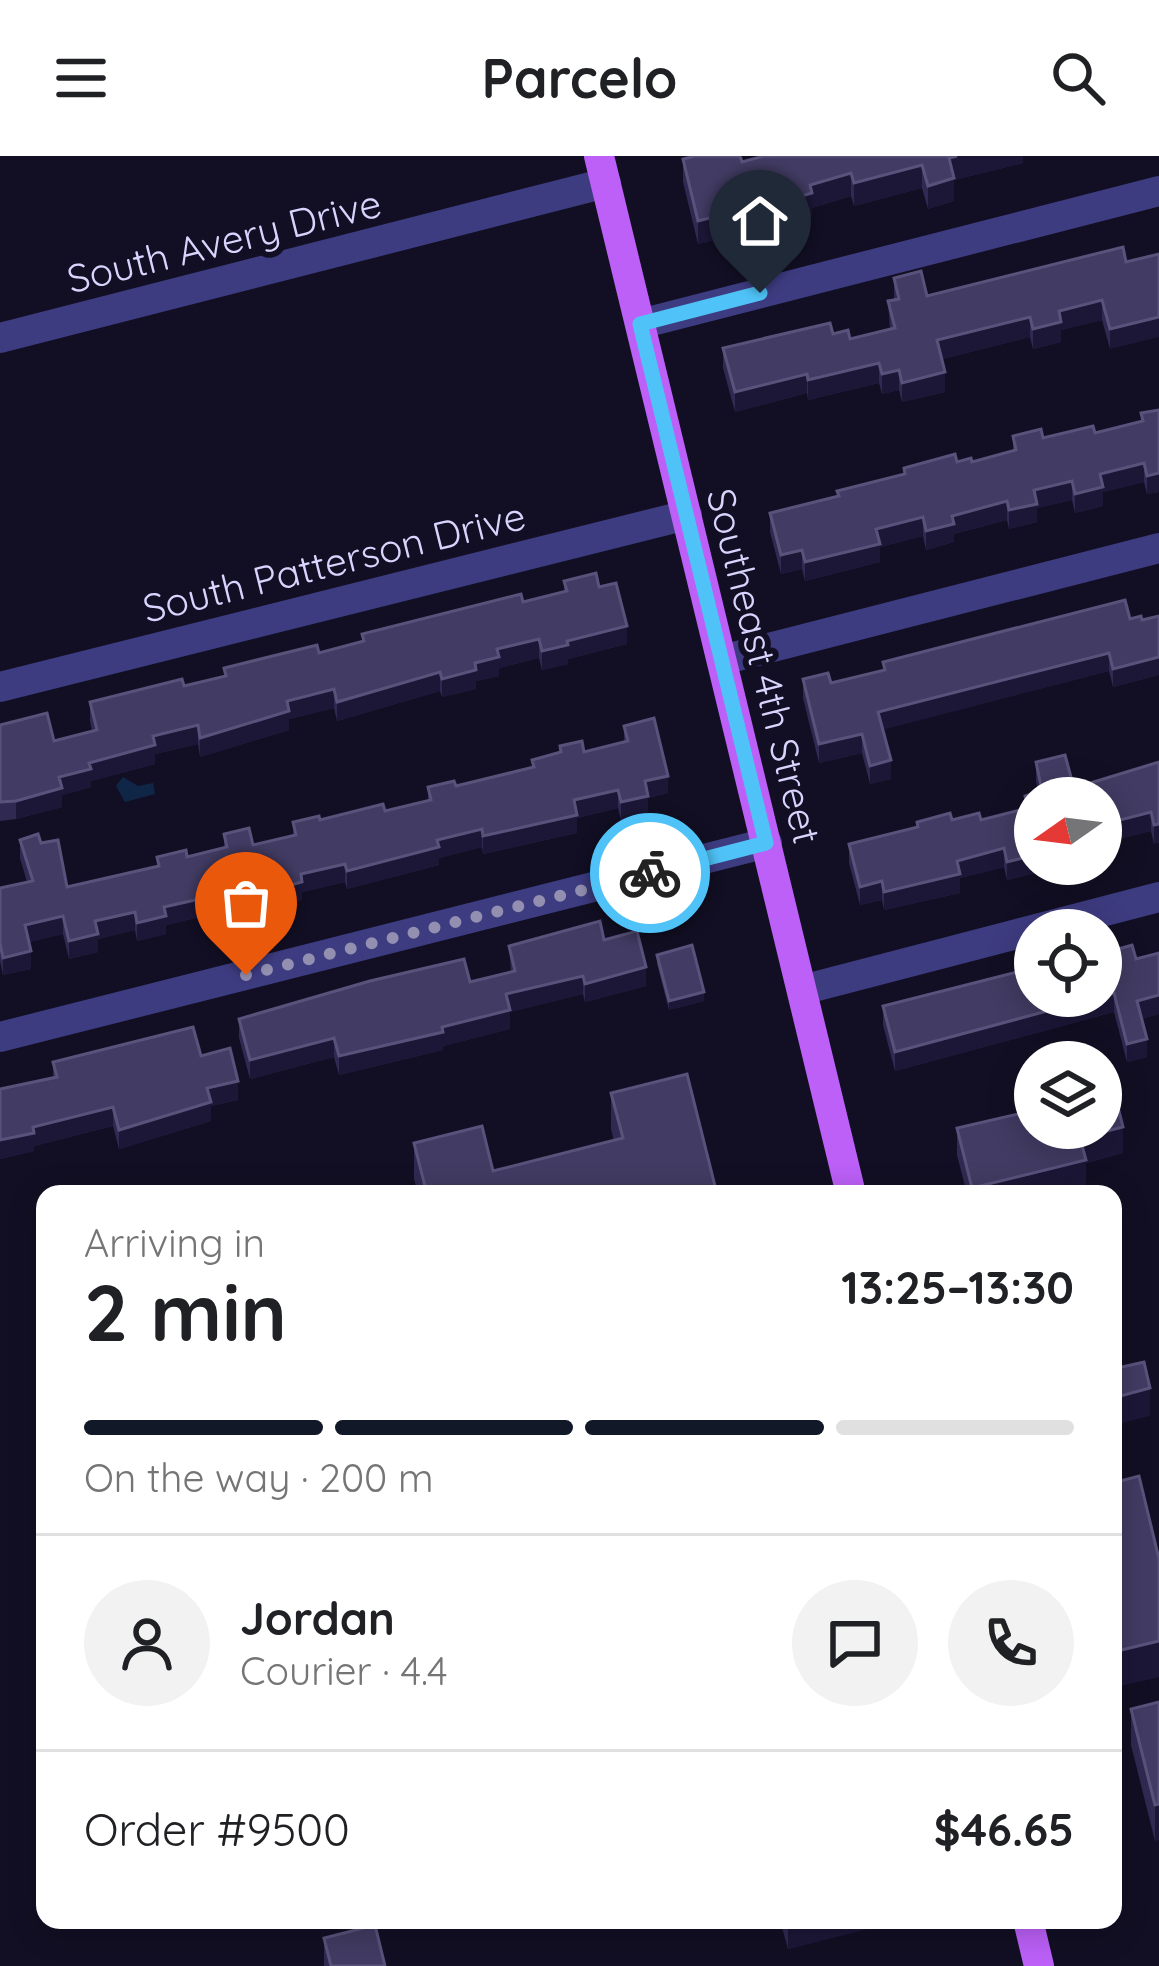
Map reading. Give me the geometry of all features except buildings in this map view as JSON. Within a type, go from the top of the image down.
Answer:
[{"type":"main road","name":"Southeast 4th Street","points":[[603,169],[849,1185]]},
{"type":"main road","points":[[1030,1929],[1039,1966]]},
{"type":"street","name":"South Avery Drive","points":[[0,338],[603,169]]},
{"type":"street","points":[[640,324],[1159,191]]},
{"type":"street","name":"South Patterson Drive","points":[[0,687],[687,515]]},
{"type":"street","points":[[722,660],[1159,548]]},
{"type":"street","points":[[0,1037],[766,843]]},
{"type":"street","points":[[802,990],[1159,896]]},
{"type":"water","points":[[123,777],[138,786],[153,783],[155,794],[125,802],[116,786]]},
{"type":"way so far","points":[[246,975],[650,873]]},
{"type":"route","points":[[650,873],[766,843],[640,324],[760,293]]}]
